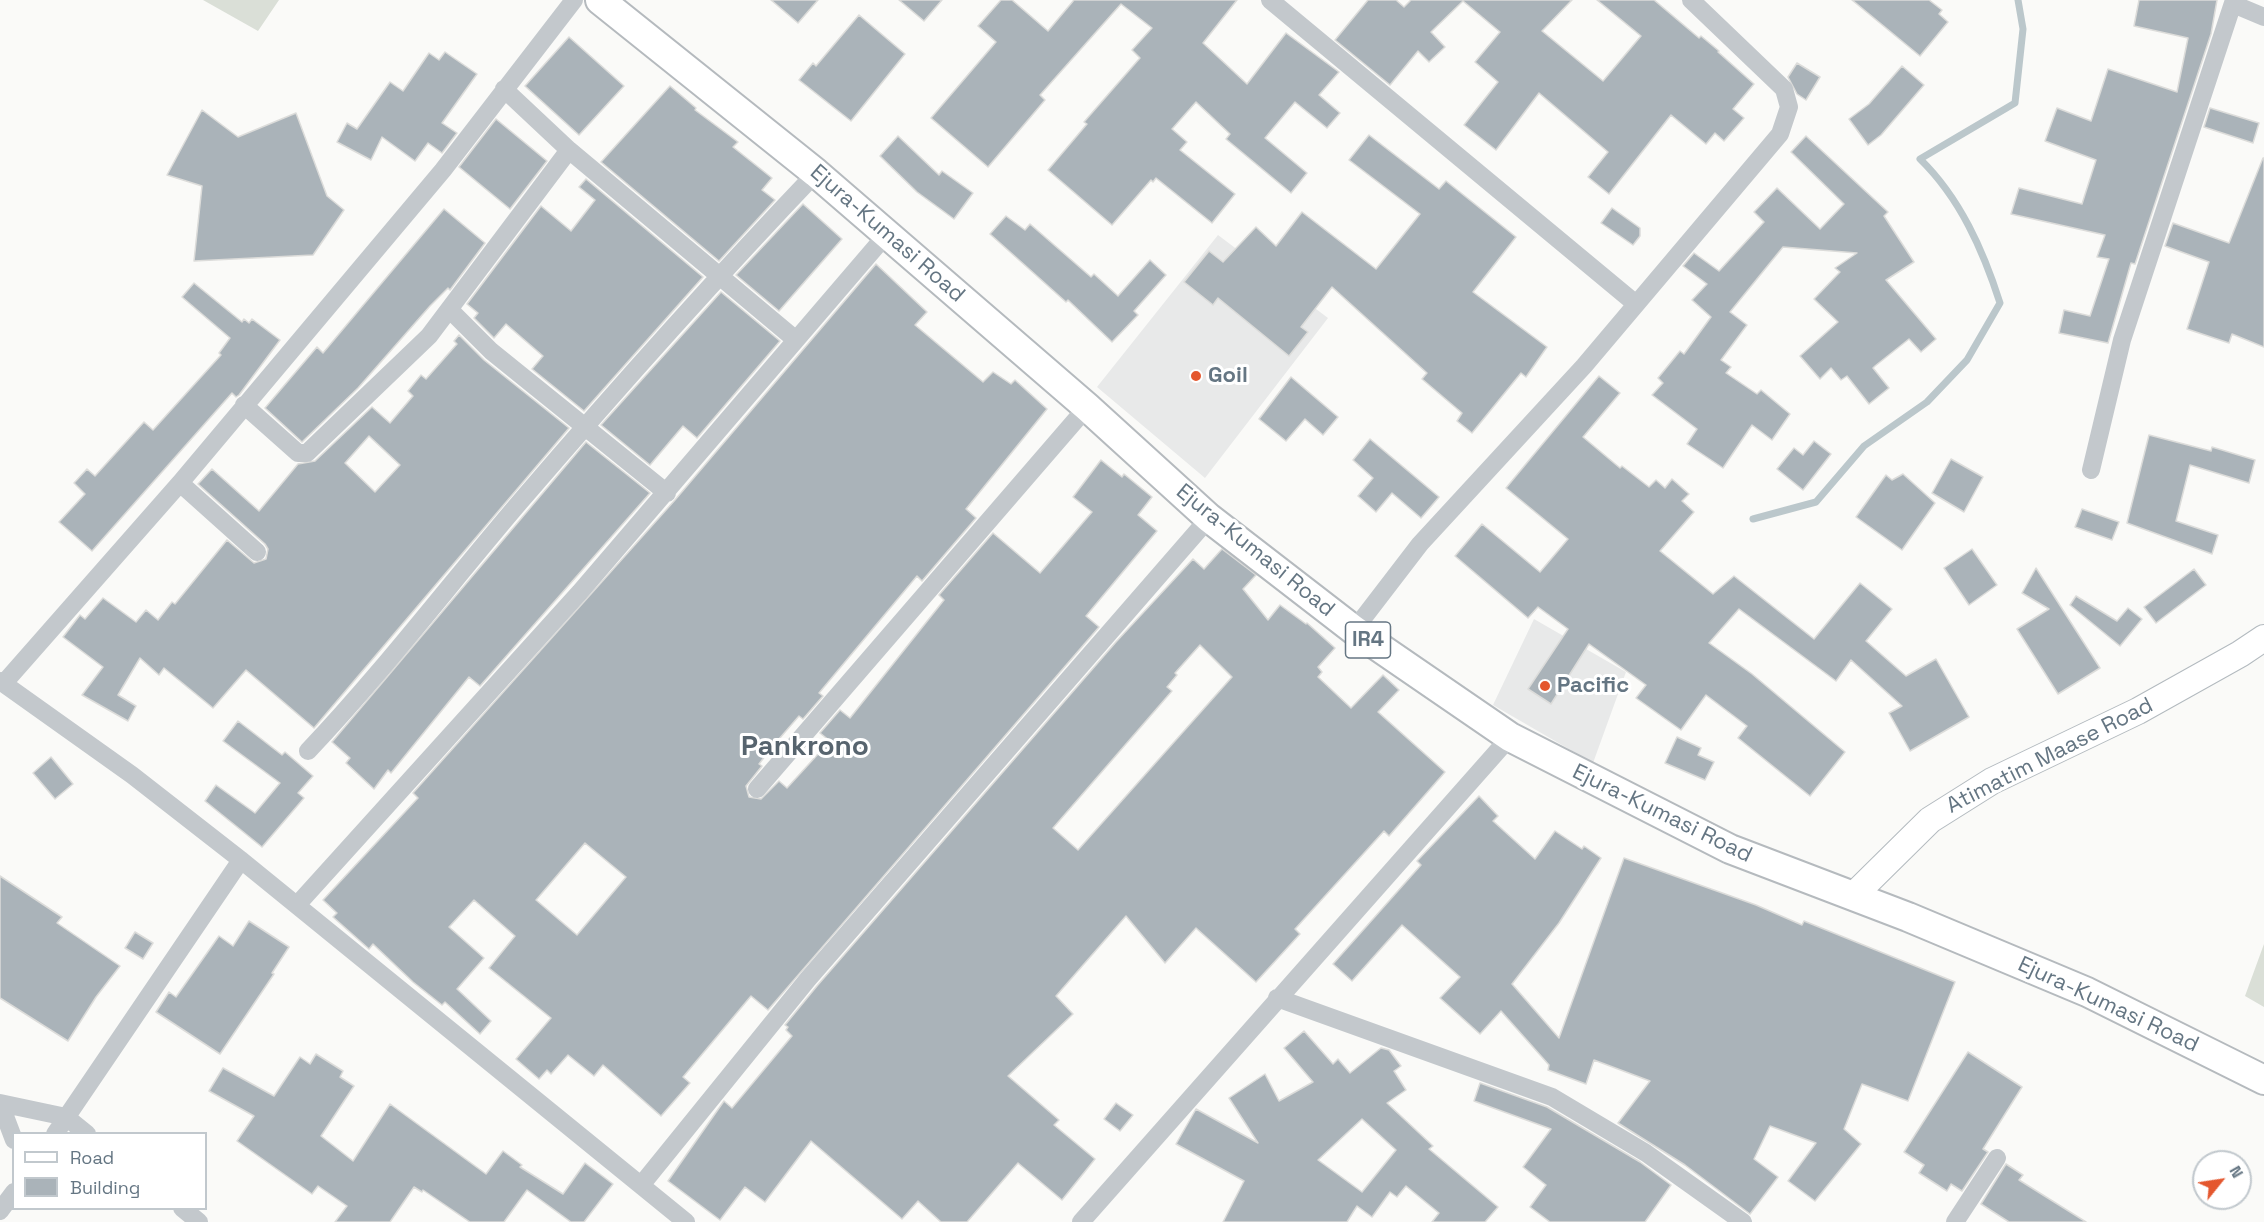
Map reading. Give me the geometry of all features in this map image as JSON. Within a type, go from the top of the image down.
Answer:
[{"type":"main road","name":"Ejura-Kumasi Road","points":[[600,0],[816,173],[1087,407],[1209,518],[1354,630],[1510,737],[1730,849],[1853,896],[2087,992],[2264,1080]]},
{"type":"main road","name":"Atimatim Maase Road","points":[[1853,896],[1930,820],[1992,781],[2138,711],[2240,654],[2264,638]]},
{"type":"street","points":[[574,0],[442,170],[180,483],[2,682],[132,775],[241,860],[686,1222]]},
{"type":"street","points":[[1270,0],[1636,304]]},
{"type":"street","points":[[1354,630],[1420,544],[1584,366],[1780,134],[1789,107],[1784,89],[1691,0]]},
{"type":"street","points":[[2091,470],[2122,340],[2233,2],[2264,17]]},
{"type":"street","points":[[504,89],[569,150],[796,339]]},
{"type":"street","points":[[244,405],[298,453],[307,453],[429,336],[569,150]]},
{"type":"street","points":[[308,751],[359,696],[584,428],[719,274],[816,173]]},
{"type":"street","points":[[297,905],[667,493],[886,235]]},
{"type":"street","points":[[449,309],[490,351],[667,493]]},
{"type":"street","points":[[757,789],[1087,407]]},
{"type":"street","points":[[180,483],[257,552]]},
{"type":"street","points":[[642,1184],[808,979],[1209,518]]},
{"type":"street","points":[[1091,1219],[1277,998],[1510,737]]},
{"type":"street","points":[[56,1132],[241,860]]},
{"type":"street","points":[[1277,998],[1552,1097],[1646,1153],[1743,1222]]},
{"type":"street","points":[[0,1103],[66,1117],[85,1132]]},
{"type":"street","points":[[0,1103],[12,1135]]},
{"type":"street","points":[[1955,1222],[1997,1158]]},
{"type":"street","points":[[0,1211],[12,1195]]},
{"type":"street","points":[[183,1210],[199,1222]]},
{"type":"shaded area","points":[[203,0],[279,0],[258,31]]},
{"type":"shaded area","points":[[1218,235],[1328,318],[1205,478],[1097,387]]},
{"type":"shaded area","points":[[1534,619],[1626,672],[1593,763],[1493,705]]},
{"type":"shaded area","points":[[2264,944],[2264,1007],[2245,996]]},
{"type":"building","points":[[771,0],[818,0],[798,23]]},
{"type":"building","points":[[899,0],[942,0],[924,21]]},
{"type":"building","points":[[1001,0],[1012,0],[1048,31],[1074,0],[1237,0],[1203,43],[1247,84],[1286,33],[1339,72],[1319,95],[1340,113],[1327,128],[1295,102],[1265,138],[1307,173],[1291,193],[1226,139],[1230,134],[1196,102],[1172,129],[1187,142],[1180,150],[1235,194],[1212,223],[1156,178],[1153,182],[1151,180],[1112,225],[1048,170],[1087,124],[1084,122],[1140,58],[1132,50],[1152,28],[1121,4],[1040,95],[1045,100],[988,167],[931,118],[996,42],[978,26]]},
{"type":"building","points":[[1368,0],[1396,0],[1404,7],[1411,0],[1572,0],[1542,31],[1603,81],[1641,36],[1597,0],[1654,0],[1699,38],[1701,36],[1719,51],[1754,84],[1733,109],[1744,118],[1724,141],[1715,133],[1706,144],[1671,115],[1609,194],[1588,177],[1608,152],[1539,93],[1496,150],[1464,125],[1498,82],[1475,62],[1500,32],[1463,1],[1431,32],[1445,47],[1429,62],[1418,51],[1390,85],[1335,40]]},
{"type":"building","points":[[1852,0],[1929,0],[1942,10],[1939,14],[1948,22],[1920,56]]},
{"type":"building","points":[[2139,0],[2217,0],[2211,34],[2135,264],[2131,263],[2108,343],[2059,333],[2064,310],[2090,316],[2109,259],[2097,257],[2105,235],[2011,214],[2019,188],[2082,204],[2096,160],[2045,141],[2057,108],[2091,121],[2108,69],[2177,92],[2188,38],[2134,26]]},
{"type":"building","points":[[859,15],[905,54],[851,121],[799,80],[813,63],[816,66]]},
{"type":"building","points":[[569,37],[624,86],[579,135],[525,86]]},
{"type":"building","points":[[445,52],[477,74],[442,123],[457,133],[442,153],[428,143],[415,161],[382,137],[371,160],[337,142],[347,123],[357,129],[390,82],[403,91],[429,53],[439,60]]},
{"type":"building","points":[[1797,63],[1820,77],[1806,100],[1797,94],[1788,77]]},
{"type":"building","points":[[1902,66],[1924,85],[1881,135],[1868,145],[1849,119],[1869,104]]},
{"type":"building","points":[[670,86],[696,108],[695,110],[738,142],[733,147],[772,178],[762,190],[775,200],[719,261],[601,162]]},
{"type":"building","points":[[2210,108],[2259,123],[2253,143],[2204,127]]},
{"type":"building","points":[[202,110],[238,137],[296,113],[327,196],[344,210],[313,255],[194,261],[202,186],[167,175]]},
{"type":"building","points":[[496,119],[547,161],[510,209],[459,167]]},
{"type":"building","points":[[1369,135],[1439,189],[1446,181],[1516,237],[1473,292],[1547,347],[1526,377],[1521,373],[1472,433],[1457,421],[1462,413],[1422,379],[1427,373],[1332,287],[1301,327],[1308,332],[1289,356],[1218,298],[1213,305],[1184,282],[1209,251],[1223,262],[1256,227],[1276,246],[1302,212],[1376,269],[1420,214],[1349,160]]},
{"type":"building","points":[[898,136],[939,175],[942,171],[973,193],[954,219],[917,192],[880,156]]},
{"type":"building","points":[[1806,136],[1888,212],[1884,216],[1914,262],[1886,280],[1936,339],[1921,352],[1909,339],[1875,366],[1873,368],[1889,388],[1869,404],[1847,376],[1841,380],[1831,368],[1820,379],[1800,356],[1838,322],[1814,299],[1840,272],[1835,268],[1857,253],[1783,247],[1730,312],[1747,325],[1721,360],[1731,367],[1726,373],[1757,394],[1761,390],[1790,414],[1772,440],[1752,425],[1723,468],[1687,444],[1697,429],[1652,395],[1663,383],[1658,378],[1680,351],[1684,354],[1711,317],[1692,300],[1707,284],[1683,266],[1694,253],[1719,271],[1764,222],[1754,212],[1777,188],[1820,229],[1844,204],[1791,152]]},
{"type":"building","points":[[2263,158],[2264,347],[2232,334],[2229,343],[2187,329],[2209,262],[2165,246],[2173,223],[2229,243]]},
{"type":"building","points":[[586,179],[703,277],[584,411],[532,369],[543,356],[506,324],[494,338],[474,318],[478,313],[467,304],[541,206],[571,231],[595,200],[579,187]]},
{"type":"building","points":[[803,204],[842,239],[779,311],[736,275]]},
{"type":"building","points":[[1612,208],[1640,228],[1640,236],[1633,245],[1601,223]]},
{"type":"building","points":[[444,209],[485,243],[450,290],[448,288],[430,306],[358,388],[302,442],[265,408],[317,347],[323,353]]},
{"type":"building","points":[[1006,216],[1025,230],[1030,224],[1091,277],[1094,274],[1118,296],[1150,260],[1166,275],[1134,311],[1138,315],[1112,342],[1068,300],[1066,302],[990,234]]},
{"type":"building","points":[[876,264],[927,312],[915,325],[983,382],[993,372],[1011,384],[1015,380],[1047,409],[966,509],[976,518],[922,581],[917,576],[819,693],[823,696],[803,719],[799,716],[759,764],[762,766],[746,786],[749,797],[761,799],[779,781],[787,788],[830,741],[820,733],[840,710],[850,718],[944,600],[939,595],[993,533],[1040,573],[1092,512],[1073,497],[1101,460],[1122,477],[1124,474],[1152,497],[1138,515],[1157,531],[1086,616],[1099,627],[768,1010],[751,996],[683,1077],[690,1083],[661,1116],[603,1065],[594,1076],[568,1055],[551,1074],[547,1070],[539,1079],[516,1059],[551,1018],[489,968],[515,936],[474,900],[449,927],[484,958],[457,989],[491,1021],[480,1034],[445,1002],[442,1005],[413,982],[373,944],[369,949],[333,917],[337,913],[323,900],[418,798],[413,793],[675,500]],"holes":[[[585,843],[626,877],[577,935],[536,900]]]},
{"type":"building","points":[[194,283],[242,322],[244,319],[249,323],[252,319],[280,340],[239,395],[236,397],[232,393],[92,551],[59,522],[85,494],[74,483],[87,469],[95,476],[144,422],[153,430],[221,355],[219,353],[230,338],[182,297]]},
{"type":"building","points":[[721,292],[780,341],[697,438],[683,426],[650,465],[601,425]]},
{"type":"building","points":[[459,335],[484,360],[569,428],[314,728],[246,670],[213,708],[164,668],[159,675],[140,658],[118,695],[136,706],[128,721],[82,695],[103,667],[63,637],[80,615],[85,619],[103,598],[136,622],[146,610],[158,620],[172,602],[175,604],[227,540],[254,563],[266,559],[268,549],[265,544],[198,484],[212,469],[259,511],[298,464],[315,461],[372,407],[390,423],[413,396],[408,391],[421,375],[426,379],[457,344],[454,341]],"holes":[[[369,436],[400,465],[375,492],[345,463]]]},
{"type":"building","points":[[1599,376],[1620,393],[1583,437],[1620,468],[1622,466],[1649,487],[1656,480],[1665,488],[1672,479],[1689,494],[1682,501],[1694,512],[1660,551],[1713,594],[1734,576],[1814,639],[1860,583],[1892,609],[1866,641],[1906,676],[1936,659],[1969,717],[1910,751],[1889,713],[1902,706],[1851,660],[1836,681],[1739,609],[1709,643],[1752,674],[1845,752],[1810,796],[1738,738],[1747,726],[1706,695],[1681,730],[1636,698],[1646,685],[1589,644],[1551,704],[1528,689],[1568,629],[1538,607],[1528,618],[1455,556],[1482,524],[1540,572],[1568,539],[1506,488]]},
{"type":"building","points":[[1291,377],[1338,417],[1323,435],[1305,419],[1286,441],[1259,419]]},
{"type":"building","points":[[2149,435],[2211,451],[2212,447],[2255,460],[2249,483],[2190,465],[2176,521],[2218,535],[2212,554],[2127,523]]},
{"type":"building","points":[[1370,439],[1439,497],[1421,518],[1392,493],[1376,512],[1358,496],[1373,478],[1353,460]]},
{"type":"building","points":[[1814,441],[1831,454],[1803,490],[1777,469],[1794,448],[1803,455]]},
{"type":"building","points":[[586,442],[650,493],[480,686],[469,677],[391,773],[388,770],[374,789],[346,763],[350,758],[332,742]]},
{"type":"building","points":[[1951,459],[1983,477],[1964,512],[1932,493]]},
{"type":"building","points":[[1903,474],[1935,503],[1902,550],[1856,517],[1886,475],[1892,480]]},
{"type":"building","points":[[2082,509],[2119,522],[2112,540],[2075,527]]},
{"type":"building","points":[[1222,549],[1256,575],[1243,589],[1268,620],[1280,605],[1307,623],[1335,648],[1318,667],[1322,672],[1318,677],[1351,708],[1383,675],[1399,690],[1378,712],[1445,772],[1389,836],[1384,831],[1295,929],[1300,934],[1256,982],[1196,928],[1165,963],[1126,916],[1056,996],[1073,1014],[1008,1076],[1059,1120],[1054,1125],[1095,1159],[1062,1200],[1018,1163],[967,1222],[941,1222],[918,1201],[902,1219],[811,1141],[765,1202],[745,1187],[720,1220],[668,1181],[724,1101],[732,1108],[792,1036],[786,1030],[788,1027],[785,1025],[817,986],[1116,642],[1193,559],[1204,569]],"holes":[[[1200,645],[1232,677],[1078,850],[1053,828],[1172,691],[1167,687],[1177,675],[1175,673]]]},
{"type":"building","points":[[1972,549],[1997,585],[1969,605],[1944,568]]},
{"type":"building","points":[[2036,568],[2100,668],[2058,694],[2017,629],[2049,609],[2022,593]]},
{"type":"building","points":[[2194,569],[2206,585],[2156,623],[2144,607]]},
{"type":"building","points":[[2076,596],[2117,621],[2128,608],[2142,619],[2120,646],[2070,605]]},
{"type":"building","points":[[238,721],[282,755],[285,752],[313,776],[298,793],[304,798],[262,847],[205,801],[216,785],[255,813],[280,783],[223,741]]},
{"type":"building","points":[[1677,737],[1701,748],[1698,755],[1714,762],[1705,780],[1665,763]]},
{"type":"building","points":[[51,757],[73,784],[55,799],[33,773]]},
{"type":"building","points":[[1479,796],[1498,816],[1493,821],[1535,859],[1555,831],[1582,849],[1584,846],[1601,858],[1559,923],[1512,984],[1559,1038],[1624,858],[1756,905],[1802,925],[1804,921],[1955,982],[1908,1101],[1862,1084],[1844,1129],[1861,1144],[1815,1201],[1788,1181],[1816,1143],[1770,1126],[1754,1159],[1778,1177],[1750,1214],[1685,1165],[1618,1123],[1650,1081],[1594,1060],[1586,1084],[1548,1070],[1549,1065],[1501,1011],[1480,1034],[1440,998],[1460,977],[1402,925],[1352,981],[1333,964],[1421,865],[1417,861]]},
{"type":"building","points":[[0,876],[62,917],[57,923],[120,966],[96,997],[68,1041],[0,998]]},
{"type":"building","points":[[249,921],[289,947],[272,973],[274,974],[220,1054],[156,1012],[169,992],[176,997],[219,936],[233,946]]},
{"type":"building","points":[[135,932],[153,943],[143,959],[125,948]]},
{"type":"building","points":[[1304,1031],[1333,1064],[1338,1059],[1350,1073],[1381,1048],[1389,1050],[1401,1066],[1394,1071],[1406,1090],[1387,1103],[1433,1146],[1429,1149],[1498,1207],[1485,1222],[1432,1222],[1439,1213],[1406,1186],[1397,1197],[1390,1192],[1372,1217],[1357,1206],[1347,1222],[1223,1222],[1244,1181],[1176,1144],[1196,1109],[1258,1143],[1229,1098],[1265,1074],[1279,1101],[1313,1082],[1284,1048]],"holes":[[[1362,1119],[1396,1150],[1362,1192],[1318,1160]]]},
{"type":"building","points":[[1968,1052],[2022,1087],[1983,1149],[1988,1152],[1962,1191],[1951,1184],[1947,1191],[1919,1173],[1924,1165],[1904,1152]]},
{"type":"building","points":[[316,1054],[343,1071],[340,1077],[354,1086],[321,1136],[353,1161],[390,1104],[486,1174],[503,1151],[522,1165],[520,1167],[563,1194],[585,1163],[613,1184],[584,1222],[571,1222],[527,1190],[504,1222],[470,1222],[423,1190],[422,1192],[414,1187],[390,1222],[335,1222],[347,1206],[318,1186],[312,1194],[237,1141],[254,1116],[209,1091],[223,1068],[274,1096],[300,1057],[310,1064]]},
{"type":"building","points":[[1480,1083],[1547,1107],[1640,1162],[1671,1185],[1645,1222],[1550,1222],[1530,1207],[1546,1185],[1523,1167],[1551,1129],[1474,1101]]},
{"type":"building","points":[[1116,1103],[1133,1115],[1120,1131],[1104,1119]]},
{"type":"building","points":[[2006,1164],[2023,1175],[2019,1180],[2086,1222],[2009,1222],[1981,1204]]},
{"type":"waterway","points":[[1753,519],[1816,502],[1864,446],[1927,402],[1967,360],[2000,303],[1969,226],[1947,190],[1920,159],[2015,103],[2023,29],[2018,0]]},
{"type":"place","name":"Goil","points":[[1196,376]]},
{"type":"place","name":"Pacific","points":[[1545,686]]},
{"type":"district","name":"Pankrono","points":[[805,747]]}]
